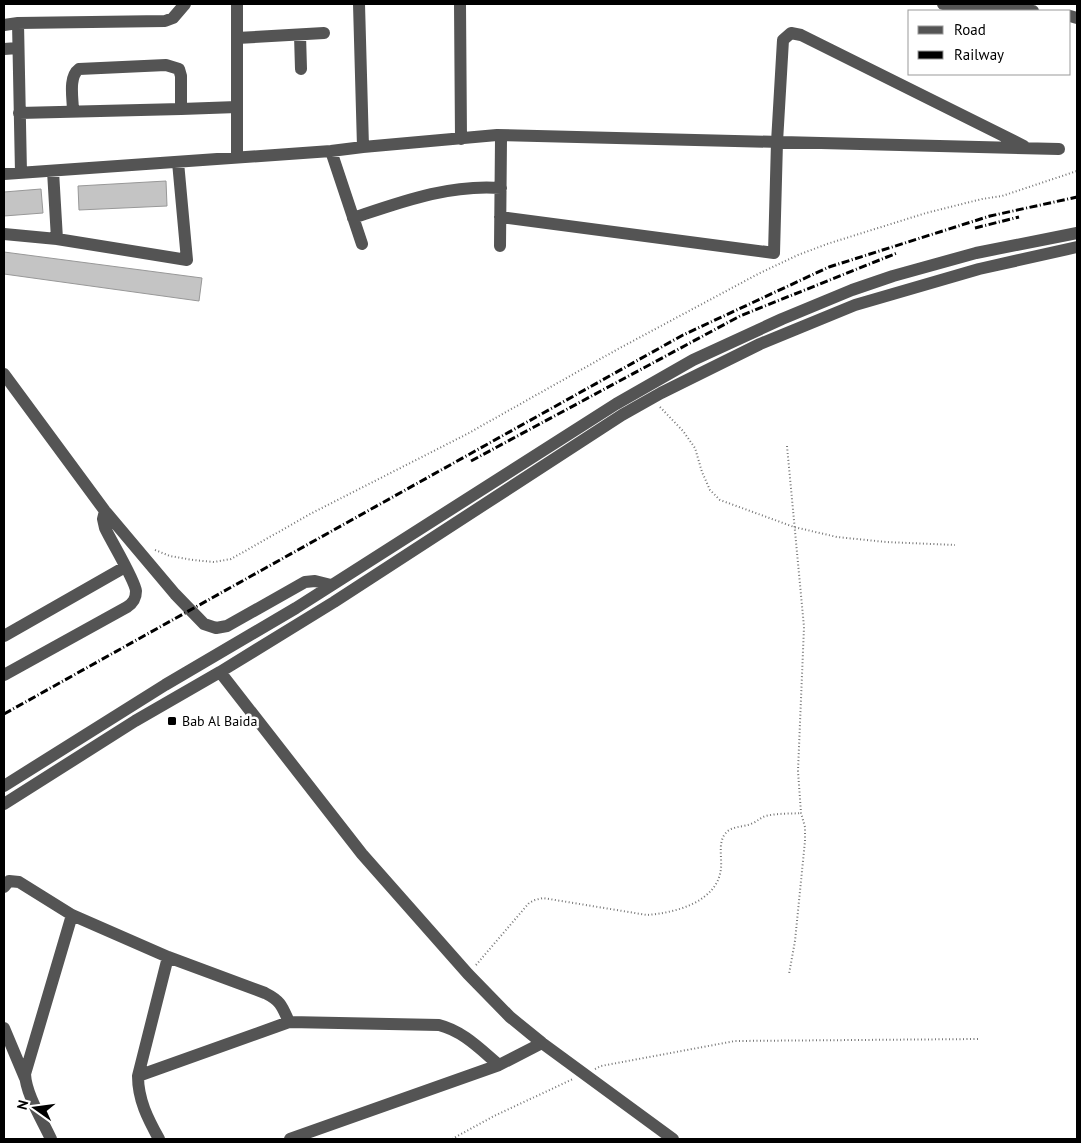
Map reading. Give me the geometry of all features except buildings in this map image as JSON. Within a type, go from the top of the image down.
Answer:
[{"type":"street","points":[[4,25],[18,23],[165,21],[173,18],[185,4]]},
{"type":"street","points":[[237,4],[237,157]]},
{"type":"street","points":[[359,4],[363,147]]},
{"type":"street","points":[[460,4],[461,139]]},
{"type":"street","points":[[943,4],[956,7],[1014,10]]},
{"type":"street","points":[[18,23],[21,173]]},
{"type":"street","points":[[237,38],[324,33]]},
{"type":"street","points":[[500,217],[774,253],[777,142],[783,40],[791,33],[801,35],[1029,148]]},
{"type":"street","points":[[300,35],[301,69]]},
{"type":"street","points":[[4,49],[18,48]]},
{"type":"street","points":[[73,111],[72,81],[75,72],[79,69],[166,65],[178,70],[181,76],[181,109]]},
{"type":"street","points":[[19,112],[237,107]]},
{"type":"street","points":[[500,136],[500,246]]},
{"type":"street","points":[[4,174],[331,151],[500,136],[1059,149]]},
{"type":"street","points":[[331,151],[362,244]]},
{"type":"street","points":[[4,234],[57,239],[187,260],[178,162]]},
{"type":"street","points":[[53,171],[57,239]]},
{"type":"street","points":[[353,218],[403,201],[447,191],[475,187],[501,188]]},
{"type":"street","points":[[4,786],[150,694],[296,608],[616,404],[662,377],[730,342],[826,301],[893,276],[976,252],[1077,233]]},
{"type":"street","points":[[4,804],[157,708],[334,602],[622,415],[652,398],[760,344],[855,305],[979,269],[1077,247]]},
{"type":"street","points":[[4,374],[105,511],[199,620],[210,626],[222,628],[305,582],[315,581],[331,585]]},
{"type":"street","points":[[4,676],[131,604],[135,599],[136,588],[105,528],[103,519],[105,511]]},
{"type":"street","points":[[4,636],[125,567]]},
{"type":"street","points":[[220,672],[362,854],[468,974],[510,1017],[542,1043],[673,1139]]},
{"type":"street","points":[[4,887],[9,881],[19,882],[72,915],[168,957],[265,993],[282,1004],[289,1022]]},
{"type":"street","points":[[26,1078],[28,1064],[72,915]]},
{"type":"street","points":[[158,1139],[145,1112],[138,1089],[138,1076],[168,957]]},
{"type":"street","points":[[138,1076],[289,1022],[439,1025],[451,1028],[461,1034],[499,1065]]},
{"type":"street","points":[[4,1028],[26,1078],[29,1093],[52,1139]]},
{"type":"street","points":[[290,1139],[499,1065],[542,1043]]},
{"type":"path","points":[[151,548],[164,554],[193,560],[214,562],[231,559],[312,513],[467,434],[618,349],[758,274],[798,255],[926,213],[1002,196],[1077,171]]},
{"type":"path","points":[[652,398],[683,431],[695,448],[710,490],[720,500],[794,527],[837,537],[886,542],[955,545]]},
{"type":"path","points":[[787,446],[804,627],[798,771],[801,813],[805,827],[795,940],[789,974]]},
{"type":"path","points":[[468,974],[529,903],[535,900],[543,898],[647,916],[675,910],[693,904],[714,889],[719,879],[724,834],[731,829],[753,823],[767,816],[801,813]]},
{"type":"path","points":[[452,1139],[494,1116],[601,1066],[735,1041],[979,1039]]},
{"type":"railway","points":[[4,714],[683,335],[829,267],[990,216],[1077,197]]},
{"type":"railway","points":[[975,228],[1019,217]]},
{"type":"railway","points":[[471,461],[740,316],[897,253]]},
{"type":"place","name":"Bab Al Baida","points":[[172,721]]}]
